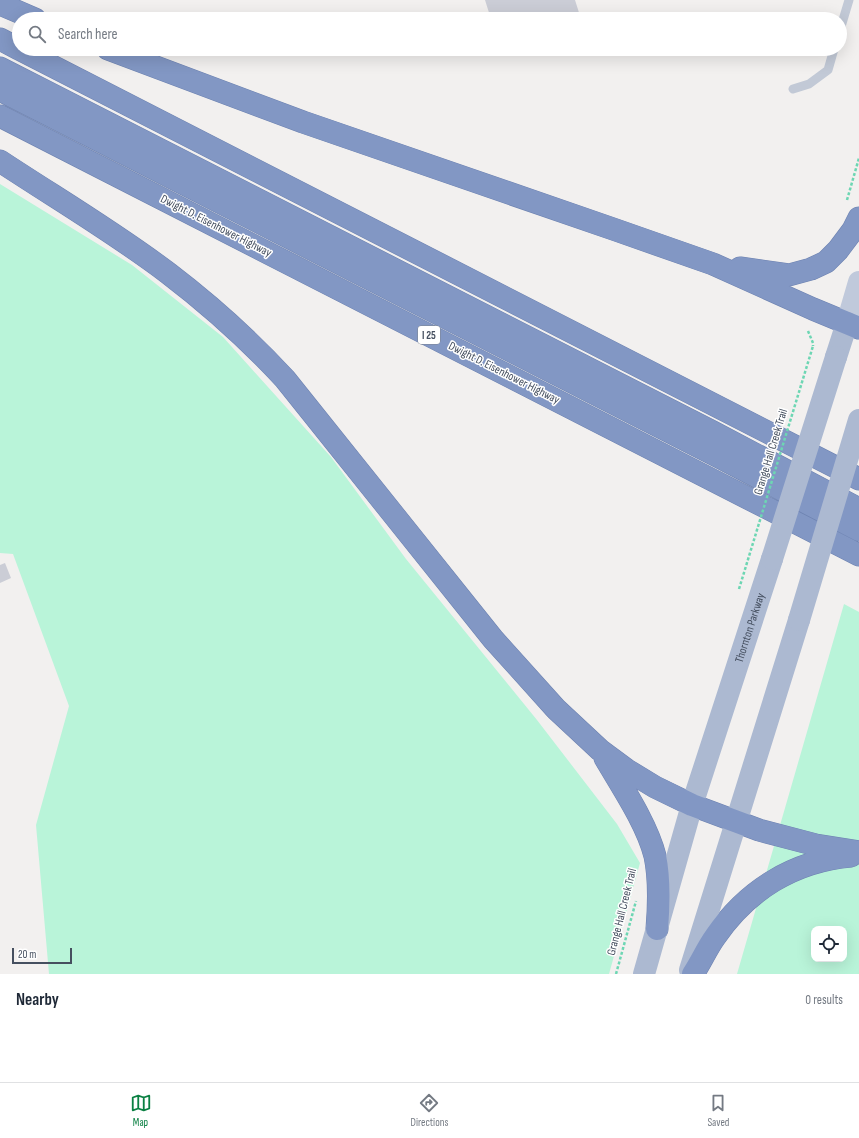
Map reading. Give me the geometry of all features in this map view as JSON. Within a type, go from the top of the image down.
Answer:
[{"type":"highway","points":[[0,4],[19,12]]},
{"type":"highway","points":[[0,39],[12,45]]},
{"type":"highway","points":[[33,56],[859,479]]},
{"type":"highway","points":[[127,56],[303,122],[713,264],[853,325]]},
{"type":"highway","points":[[0,68],[692,421],[859,509]]},
{"type":"highway","points":[[0,90],[859,530]]},
{"type":"highway","name":"Dwight D. Eisenhower Highway","points":[[0,116],[859,555]]},
{"type":"highway","points":[[0,161],[113,234],[167,272],[261,353],[285,379],[493,639],[556,709],[600,750],[628,770],[667,794],[736,822],[797,840],[859,852]]},
{"type":"highway","points":[[713,264],[789,275],[811,269],[826,262],[838,250],[853,230],[859,218]]},
{"type":"highway","points":[[600,750],[644,828],[655,856],[659,898],[657,930]]},
{"type":"highway","points":[[693,974],[732,914],[752,894],[782,876],[808,865],[843,857],[859,856]]},
{"type":"main road","name":"Thornton Parkway","points":[[644,974],[692,804],[759,600],[836,357],[853,325],[859,282]]},
{"type":"main road","points":[[689,974],[799,620],[859,420]]},
{"type":"lane","points":[[844,12],[849,0]]},
{"type":"lane","points":[[793,89],[809,84],[828,70],[832,56]]},
{"type":"path","name":"Grange Hall Creek Trail","points":[[739,589],[813,346],[807,326]]},
{"type":"path","name":"Grange Hall Creek Trail","points":[[616,974],[637,897]]},
{"type":"green space","points":[[0,184],[132,265],[223,337],[331,457],[406,559],[537,720],[617,824],[640,863],[609,974],[49,974],[36,825],[69,706],[13,554],[0,553]]},
{"type":"green space","points":[[844,604],[859,612],[859,974],[737,974]]},
{"type":"building","points":[[485,0],[575,0],[579,12],[489,12]]},
{"type":"building","points":[[5,563],[11,578],[0,583],[0,565]]}]
